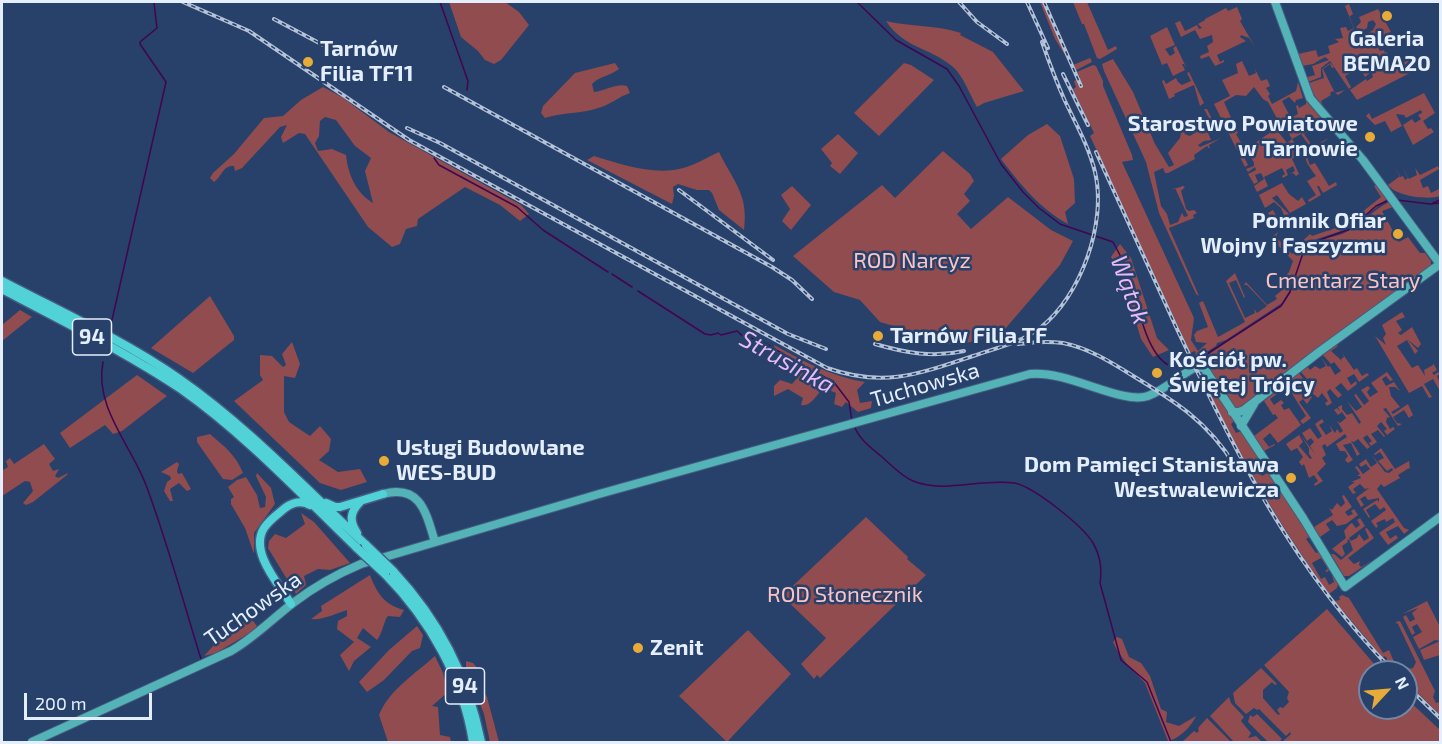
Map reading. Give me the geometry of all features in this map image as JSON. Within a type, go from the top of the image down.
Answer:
[{"type":"main road","name":"94","points":[[2,281],[125,346],[177,378],[241,427],[310,492],[424,609],[451,652],[471,703],[481,742]]},
{"type":"main road","name":"94","points":[[2,289],[127,356],[181,389],[228,427],[320,513],[362,546]]},
{"type":"main road","points":[[277,471],[290,490],[291,500],[288,506]]},
{"type":"main road","points":[[310,492],[335,507],[383,494]]},
{"type":"main road","points":[[291,604],[266,564],[260,549],[260,538],[264,528],[288,506],[296,502],[303,502],[320,513]]},
{"type":"main road","points":[[360,502],[353,510],[351,520],[362,546]]},
{"type":"main road","name":"94","points":[[389,572],[440,647],[457,685],[471,728],[473,742]]},
{"type":"street","points":[[1232,411],[1242,411],[1440,264],[1354,149],[1310,98],[1275,2]]},
{"type":"street","name":"Tuchowska","points":[[32,742],[231,651],[255,635],[316,586],[355,567],[599,494],[977,388],[1040,373],[1062,376],[1130,398],[1141,398],[1150,395],[1186,372],[1200,367],[1205,369],[1232,411]]},
{"type":"street","points":[[1241,426],[1256,400]]},
{"type":"street","points":[[1232,411],[1310,528],[1345,586],[1440,517]]},
{"type":"street","points":[[383,494],[404,492],[418,500],[425,511],[435,542]]},
{"type":"green space","points":[[449,2],[505,2],[519,12],[529,25],[501,60],[494,64],[485,60],[461,37]]},
{"type":"green space","points":[[1040,2],[1046,2],[1073,65],[1090,58],[1086,49],[1092,62],[1076,70],[1074,65],[1072,66],[1055,39]]},
{"type":"green space","points":[[1073,2],[1087,2],[1108,50],[1116,46],[1117,49],[1100,59],[1097,58]]},
{"type":"green space","points":[[1349,4],[1353,14],[1349,17],[1345,6]]},
{"type":"green space","points":[[1237,7],[1242,19],[1240,21],[1255,47],[1249,38],[1241,35],[1240,37],[1246,41],[1217,55],[1220,62],[1224,60],[1224,62],[1215,66],[1209,56],[1201,59],[1200,56],[1209,52],[1207,46],[1213,42],[1212,35],[1200,39],[1195,30],[1181,37],[1175,23],[1180,21],[1185,31],[1197,25],[1199,29],[1202,28],[1198,24],[1205,19],[1226,8],[1228,11]]},
{"type":"green space","points":[[1378,9],[1391,32],[1374,41],[1380,51],[1387,52],[1389,58],[1365,77],[1360,68],[1345,76],[1351,87],[1349,89],[1330,61],[1321,68],[1321,77],[1308,82],[1308,77],[1315,75],[1312,66],[1329,60],[1325,57],[1313,64],[1302,66],[1298,54],[1316,50],[1318,57],[1330,53],[1328,46],[1339,42],[1335,39],[1343,38],[1340,28],[1346,27],[1348,31],[1354,28],[1356,33],[1352,35],[1353,38],[1358,36],[1360,38],[1373,30],[1376,24],[1373,20],[1368,22],[1367,28],[1360,32],[1356,27],[1361,22],[1359,17]]},
{"type":"green space","points":[[886,21],[961,33],[960,35],[993,52],[1024,91],[977,107],[963,80],[952,66],[908,42]]},
{"type":"green space","points":[[1167,27],[1175,45],[1165,49],[1170,56],[1175,53],[1173,48],[1176,46],[1187,69],[1182,64],[1185,70],[1173,76],[1167,63],[1162,65],[1150,36]]},
{"type":"green space","points":[[1411,57],[1414,59],[1411,61],[1412,64],[1415,63],[1418,69],[1357,100],[1350,90],[1373,77],[1372,74],[1392,60],[1398,67]]},
{"type":"green space","points":[[1113,59],[1133,92],[1155,144],[1169,167],[1174,165],[1168,153],[1180,138],[1182,127],[1185,134],[1190,136],[1211,122],[1204,109],[1207,109],[1214,123],[1206,128],[1211,140],[1198,145],[1200,147],[1221,138],[1209,145],[1210,149],[1207,146],[1194,155],[1195,159],[1168,173],[1165,173],[1163,168],[1154,172],[1161,206],[1167,214],[1170,225],[1178,222],[1182,213],[1184,217],[1188,216],[1175,189],[1185,187],[1181,191],[1186,209],[1197,213],[1193,215],[1194,218],[1169,228],[1199,296],[1196,294],[1159,213],[1146,162],[1104,71],[1102,64]]},
{"type":"green space","points":[[1242,61],[1249,76],[1256,73],[1255,69],[1261,81],[1267,79],[1270,86],[1266,88],[1272,104],[1296,91],[1298,82],[1303,98],[1296,100],[1295,103],[1289,97],[1282,101],[1291,118],[1298,114],[1296,106],[1298,105],[1299,108],[1306,104],[1306,101],[1329,127],[1324,131],[1318,125],[1304,134],[1311,144],[1308,144],[1301,134],[1292,139],[1281,126],[1268,102],[1254,87],[1246,96],[1236,95],[1224,102],[1243,146],[1237,150],[1214,104],[1230,96],[1222,80],[1238,73],[1236,64]]},
{"type":"green space","points":[[615,63],[619,69],[592,84],[594,92],[623,85],[627,86],[630,93],[592,110],[545,118],[541,113],[543,106],[575,73]]},
{"type":"green space","points":[[904,63],[934,80],[879,136],[854,113]]},
{"type":"green space","points":[[1330,63],[1334,67],[1332,68],[1330,64],[1323,69],[1335,92],[1333,91],[1321,101],[1323,106],[1314,95],[1309,83],[1324,78],[1322,69]]},
{"type":"green space","points":[[1093,65],[1096,66],[1103,81],[1103,86],[1132,155],[1133,160],[1122,162],[1194,318],[1191,340],[1198,351],[1207,343],[1196,342],[1194,335],[1197,331],[1208,327],[1199,303],[1203,301],[1218,337],[1245,322],[1226,281],[1235,273],[1245,297],[1236,280],[1229,283],[1245,318],[1255,313],[1254,309],[1257,313],[1267,306],[1247,285],[1244,285],[1246,282],[1267,305],[1277,299],[1275,296],[1288,285],[1285,277],[1293,261],[1273,240],[1273,236],[1278,232],[1276,237],[1292,254],[1310,234],[1312,236],[1347,224],[1381,197],[1374,186],[1376,185],[1387,199],[1350,228],[1309,244],[1303,253],[1290,290],[1282,303],[1194,360],[1195,351],[1190,353],[1090,136],[1094,133],[1073,89],[1076,87],[1074,81],[1080,78],[1077,72]]},
{"type":"green space","points":[[1189,72],[1204,103],[1200,106],[1194,85],[1174,94],[1175,96],[1169,99],[1162,81],[1164,80],[1166,84],[1176,78],[1182,85],[1191,81],[1187,73]]},
{"type":"green space","points":[[323,87],[342,97],[389,132],[521,205],[529,214],[520,221],[500,205],[465,187],[418,219],[417,226],[406,229],[400,244],[392,247],[368,227],[305,134],[299,133],[283,143],[281,137],[287,125],[280,127],[242,168],[235,171],[234,166],[230,166],[214,182],[210,178],[264,118],[283,116],[301,100]],"holes":[[[325,117],[336,120],[355,146],[371,158],[365,171],[373,203],[362,194],[354,182],[346,155],[332,149],[318,151],[315,143],[319,136],[320,121]]]},
{"type":"green space","points":[[1424,93],[1435,113],[1423,121],[1428,129],[1431,128],[1434,132],[1413,145],[1403,125],[1412,119],[1415,123],[1421,119],[1418,115],[1422,113],[1421,110],[1406,118],[1404,115],[1396,114],[1402,126],[1391,132],[1385,121],[1375,125],[1366,116],[1369,113],[1372,119]]},
{"type":"green space","points":[[1047,124],[1060,136],[1074,179],[1075,203],[1065,212],[1068,224],[1048,211],[1023,187],[1001,159],[1028,135]]},
{"type":"green space","points":[[1276,129],[1287,143],[1292,139],[1301,152],[1292,159],[1299,174],[1296,176],[1293,173],[1290,174],[1295,171],[1293,166],[1286,170],[1288,175],[1283,178],[1285,174],[1282,168],[1264,177],[1268,186],[1257,192],[1254,186],[1264,179],[1261,173],[1255,175],[1258,182],[1254,184],[1248,174],[1256,170],[1255,167],[1248,172],[1246,169],[1254,166],[1254,163],[1248,152],[1243,155],[1248,165],[1245,167],[1238,153]]},
{"type":"green space","points":[[838,134],[858,153],[840,174],[830,166],[832,163],[821,149]]},
{"type":"green space","points":[[1330,137],[1308,154],[1308,160],[1310,165],[1315,163],[1329,186],[1336,182],[1337,185],[1323,193],[1317,186],[1321,195],[1309,202],[1308,200],[1316,195],[1307,181],[1316,176],[1306,160],[1306,156],[1310,149]]},
{"type":"green space","name":"ROD Narcyz","points":[[943,151],[970,174],[974,181],[964,194],[970,201],[957,214],[971,229],[1008,197],[1051,230],[1073,241],[1060,265],[1005,329],[982,339],[958,345],[936,343],[933,335],[880,322],[860,300],[834,292],[793,256],[882,185],[895,198]]},
{"type":"green space","points":[[719,152],[742,197],[744,230],[719,210],[709,190],[697,190],[678,184],[673,187],[672,204],[587,160],[594,156],[636,168],[658,171],[689,166]]},
{"type":"green space","points":[[1400,163],[1409,179],[1417,175],[1415,168],[1420,175],[1438,166],[1439,169],[1420,180],[1423,188],[1428,186],[1431,193],[1439,189],[1440,196],[1406,195],[1392,189],[1388,185],[1403,176],[1405,180],[1408,178]]},
{"type":"green space","points":[[1282,183],[1289,194],[1298,201],[1302,197],[1306,204],[1290,213],[1277,195],[1272,198],[1289,214],[1273,224],[1268,213],[1273,210],[1278,219],[1284,215],[1281,208],[1274,202],[1265,208],[1259,195]]},
{"type":"green space","points":[[792,186],[811,205],[791,230],[782,221],[790,209],[781,195]]},
{"type":"green space","name":"Cmentarz Stary","points":[[1389,202],[1393,207],[1382,211],[1399,242],[1408,237],[1420,253],[1425,253],[1431,265],[1239,408],[1235,408],[1205,359],[1196,363],[1283,304],[1291,290],[1304,253],[1311,245],[1348,231]]},
{"type":"green space","points":[[1120,244],[1131,258],[1157,338],[1169,350],[1153,357],[1141,339],[1122,275],[1111,257]]},
{"type":"green space","points":[[210,296],[234,336],[234,340],[193,373],[151,348]]},
{"type":"green space","points":[[20,310],[32,317],[2,341],[2,325]]},
{"type":"green space","points":[[1402,312],[1405,317],[1396,321],[1402,330],[1398,333],[1401,335],[1412,327],[1421,344],[1418,348],[1407,339],[1418,351],[1415,354],[1407,340],[1397,346],[1412,368],[1418,365],[1425,376],[1424,370],[1433,363],[1437,370],[1432,373],[1440,374],[1437,376],[1440,391],[1433,379],[1424,384],[1432,397],[1429,398],[1422,386],[1409,393],[1375,336],[1386,345],[1383,338],[1386,334],[1382,325]]},
{"type":"green space","points":[[292,342],[300,364],[295,378],[284,376],[284,412],[289,422],[310,436],[320,426],[331,439],[329,451],[319,460],[338,472],[360,469],[367,482],[341,490],[320,483],[234,401],[263,380],[260,375],[260,355],[272,356],[283,367],[286,365],[282,354]]},
{"type":"green space","points":[[774,345],[829,372],[865,382],[857,390],[860,403],[872,401],[871,408],[858,412],[846,402],[842,407],[834,404],[836,393],[824,388],[805,405],[801,405],[803,398],[788,389],[774,396],[774,386],[780,380],[792,384],[800,375],[784,356],[775,350]]},
{"type":"green space","points":[[1337,345],[1331,351],[1342,361],[1344,357],[1342,353],[1354,370],[1357,368],[1362,376],[1367,373],[1369,375],[1359,382],[1354,374],[1347,378],[1351,385],[1356,381],[1357,384],[1348,391],[1341,383],[1335,388],[1342,395],[1338,398],[1330,389],[1327,392],[1332,403],[1327,406],[1325,403],[1328,401],[1322,393],[1318,398],[1312,393],[1307,404],[1303,399],[1299,402],[1311,418],[1303,424],[1300,421],[1306,416],[1286,384],[1299,373],[1310,388],[1315,384],[1301,372],[1308,367],[1310,370],[1315,366],[1320,369],[1326,366],[1321,357],[1335,375],[1341,371],[1334,362],[1331,364],[1323,355]]},
{"type":"green space","points":[[1202,372],[1234,421],[1231,424],[1236,433],[1241,431],[1266,468],[1264,470],[1260,465],[1256,467],[1262,476],[1269,472],[1315,541],[1313,542],[1309,537],[1306,539],[1316,553],[1319,552],[1316,548],[1318,547],[1330,569],[1325,571],[1328,569],[1321,558],[1312,563],[1321,579],[1325,577],[1329,585],[1334,582],[1332,575],[1338,584],[1337,588],[1329,594],[1259,486],[1214,402],[1200,373]]},
{"type":"green space","points":[[1387,372],[1393,380],[1390,381],[1386,376],[1382,379],[1386,386],[1394,382],[1400,391],[1395,387],[1389,387],[1391,396],[1400,407],[1391,412],[1393,414],[1408,404],[1413,415],[1409,418],[1404,410],[1393,417],[1397,423],[1402,424],[1398,426],[1386,408],[1383,409],[1390,417],[1386,422],[1390,429],[1393,427],[1395,429],[1387,435],[1384,431],[1387,429],[1381,422],[1377,426],[1385,436],[1378,430],[1371,434],[1377,442],[1371,446],[1369,443],[1372,441],[1367,435],[1363,438],[1370,447],[1367,449],[1358,439],[1351,441],[1360,454],[1357,456],[1351,443],[1343,445],[1353,460],[1348,463],[1345,460],[1348,456],[1345,451],[1340,451],[1336,444],[1347,437],[1345,434],[1327,447],[1325,444],[1322,446],[1326,455],[1322,458],[1326,464],[1317,473],[1323,481],[1315,486],[1314,484],[1318,481],[1314,475],[1309,478],[1304,464],[1302,466],[1299,462],[1303,457],[1297,448],[1291,451],[1286,444],[1299,435],[1303,442],[1299,446],[1310,459],[1312,458],[1300,434],[1315,454],[1310,446],[1314,442],[1311,438],[1307,441],[1302,433],[1310,428],[1318,439],[1322,436],[1315,424],[1322,419],[1324,422],[1319,425],[1326,435],[1332,431],[1329,425],[1335,433],[1337,429],[1340,433],[1343,431],[1337,421],[1340,423],[1346,418],[1342,412],[1338,415],[1334,410],[1337,408],[1340,412],[1338,407],[1342,405],[1347,415],[1352,413],[1359,424],[1361,422],[1347,401],[1356,411],[1362,407],[1354,395],[1356,394],[1364,405],[1369,401],[1361,390],[1368,386],[1370,388],[1367,392],[1370,397],[1378,392],[1371,383]]},
{"type":"green space","points":[[137,375],[167,396],[122,431],[113,434],[105,425],[70,448],[60,433]]},
{"type":"green space","points":[[1276,392],[1277,394],[1270,399],[1274,405],[1281,400],[1284,403],[1281,405],[1284,410],[1289,408],[1301,425],[1278,443],[1270,433],[1263,439],[1269,447],[1275,445],[1264,451],[1254,436],[1278,418],[1275,414],[1273,415],[1264,401]]},
{"type":"green space","points":[[210,434],[233,456],[243,473],[232,480],[223,479],[197,442],[197,437]]},
{"type":"green space","points":[[44,444],[55,459],[49,464],[53,471],[59,469],[55,476],[58,478],[68,473],[67,475],[26,505],[23,503],[33,491],[30,482],[25,481],[2,496],[2,466],[3,470],[8,467],[6,461],[10,458],[14,464]]},
{"type":"green space","points":[[1381,448],[1395,469],[1409,461],[1410,469],[1398,475],[1400,478],[1384,487],[1381,484],[1377,489],[1404,528],[1409,530],[1404,534],[1398,526],[1386,532],[1390,539],[1396,535],[1398,538],[1388,545],[1379,533],[1395,522],[1393,518],[1386,522],[1385,519],[1376,523],[1378,526],[1376,528],[1371,521],[1386,510],[1384,507],[1380,510],[1375,504],[1366,510],[1369,518],[1363,509],[1377,500],[1379,502],[1379,498],[1368,500],[1365,496],[1360,499],[1364,505],[1361,507],[1356,498],[1369,488],[1365,489],[1360,484],[1353,489],[1356,493],[1353,494],[1348,487],[1355,482],[1351,482],[1361,478],[1357,476],[1360,474],[1355,467],[1357,466],[1363,474],[1370,469],[1366,464],[1361,467],[1359,464],[1366,459],[1371,467],[1377,463],[1372,455],[1385,472],[1389,473],[1393,470],[1392,468],[1387,471],[1378,461],[1384,458],[1380,452],[1374,454]]},
{"type":"green space","points":[[177,462],[179,464],[178,474],[182,473],[191,489],[187,491],[179,483],[170,489],[173,501],[170,501],[164,491],[167,482],[171,479],[170,476],[161,472]]},
{"type":"green space","points":[[257,473],[271,488],[275,504],[254,533],[254,554],[245,528],[231,504],[231,499],[234,497],[228,487],[246,477],[257,495],[260,508],[265,507],[266,497],[256,476]]},
{"type":"green space","points":[[1344,495],[1352,507],[1345,512],[1348,516],[1353,514],[1351,511],[1354,509],[1358,515],[1346,524],[1337,526],[1332,520],[1326,524],[1330,530],[1320,537],[1314,527],[1333,515],[1329,508],[1332,510],[1337,503],[1341,507],[1345,503],[1342,496]]},
{"type":"green space","points":[[301,513],[314,522],[350,563],[330,570],[318,569],[304,576],[306,585],[296,594],[268,548],[269,541],[275,534],[286,538],[305,524]]},
{"type":"green space","name":"ROD Słonecznik","points":[[866,517],[926,575],[820,678],[817,675],[814,679],[801,664],[826,638],[782,596]]},
{"type":"green space","points":[[1360,518],[1365,526],[1349,538],[1351,541],[1359,534],[1364,541],[1369,538],[1365,529],[1367,528],[1374,538],[1348,558],[1354,564],[1360,561],[1361,567],[1373,560],[1349,576],[1344,576],[1331,554],[1341,560],[1353,550],[1349,539],[1342,546],[1345,554],[1342,557],[1332,549],[1346,538],[1344,531],[1350,524],[1352,523],[1356,528],[1360,525],[1357,520]]},
{"type":"green space","points":[[370,575],[382,598],[404,610],[400,617],[388,616],[377,640],[363,628],[357,638],[371,647],[354,661],[349,671],[340,655],[354,642],[337,629],[338,621],[347,616],[347,610],[324,618],[311,619],[322,611],[321,606]]},
{"type":"green space","points":[[1342,595],[1349,598],[1383,653],[1389,650],[1393,660],[1386,660],[1384,656],[1383,658],[1336,603],[1335,601],[1340,600],[1339,597]]},
{"type":"green space","points":[[1427,601],[1440,627],[1440,641],[1435,640],[1419,649],[1413,637],[1422,632],[1417,624],[1412,627],[1415,633],[1412,635],[1403,617],[1406,615],[1410,622],[1415,619],[1412,613],[1418,608],[1402,614]]},
{"type":"green space","points":[[1327,609],[1371,660],[1358,660],[1358,720],[1418,720],[1418,709],[1440,730],[1440,742],[1282,742],[1291,734],[1290,732],[1286,736],[1259,709],[1254,708],[1246,714],[1235,703],[1233,693],[1261,668],[1277,684],[1272,682],[1263,690],[1263,698],[1278,715],[1280,714],[1277,710],[1289,702],[1287,698],[1289,692],[1264,665]]},
{"type":"green space","points":[[247,620],[253,621],[257,626],[253,631],[216,653],[204,656],[223,635]]},
{"type":"green space","points":[[1400,621],[1435,691],[1433,697],[1436,703],[1440,702],[1440,715],[1418,693],[1418,660],[1415,660],[1395,622]]},
{"type":"green space","points":[[417,626],[423,635],[420,648],[412,651],[384,680],[367,692],[359,682],[389,650]]},
{"type":"green space","points":[[748,630],[791,674],[727,742],[679,696]]},
{"type":"green space","points":[[1117,637],[1122,639],[1129,657],[1141,663],[1150,676],[1161,709],[1167,712],[1166,722],[1179,726],[1196,716],[1181,735],[1168,741],[1145,683],[1126,663],[1113,642]]},
{"type":"green space","points":[[1440,641],[1440,655],[1424,660],[1420,650]]},
{"type":"green space","points":[[435,656],[448,692],[432,706],[438,707],[440,735],[450,737],[451,742],[388,742],[379,715],[383,706],[403,683]]},
{"type":"green space","points":[[466,661],[473,663],[482,673],[482,677],[477,680],[487,697],[499,742],[490,742],[484,714],[466,668]]},
{"type":"green space","points":[[1229,697],[1231,703],[1244,717],[1241,721],[1251,733],[1248,738],[1256,736],[1262,742],[1234,742],[1210,716]]},
{"type":"green space","points":[[1257,714],[1282,739],[1279,742],[1268,742],[1248,722],[1250,715],[1253,717]]},
{"type":"green space","points":[[1207,718],[1231,742],[1182,742],[1194,731],[1197,733],[1198,728]]},
{"type":"waterway","name":"Strusinka","points":[[440,2],[468,81],[467,90]]},
{"type":"waterway","name":"Wątok","points":[[857,2],[896,40],[947,69],[959,86],[1001,164],[1039,208],[1060,224],[1113,242],[1128,275],[1151,344],[1157,355],[1165,363],[1174,367],[1183,367],[1196,361],[1281,306],[1290,292],[1303,253],[1308,246],[1350,229],[1376,206],[1389,200]]},
{"type":"waterway","points":[[112,320],[166,82],[140,44],[157,28],[154,3]]},
{"type":"waterway","name":"Strusinka","points":[[434,158],[439,165],[517,207],[543,230],[608,272]]},
{"type":"waterway","name":"Wątok","points":[[1397,200],[1440,203]]},
{"type":"waterway","name":"Wątok","points":[[1433,203],[1440,200]]},
{"type":"waterway","name":"Strusinka","points":[[612,274],[632,287]]},
{"type":"waterway","name":"Strusinka","points":[[638,291],[705,334],[718,333],[721,335],[737,331],[746,339],[756,338],[795,361],[805,371],[833,381],[849,402],[852,421]]},
{"type":"waterway","points":[[103,362],[104,395],[109,410],[146,485],[201,659]]},
{"type":"waterway","name":"Strusinka","points":[[854,425],[858,434],[869,446],[900,473],[913,481],[938,486],[989,482],[1014,483],[1045,499],[1079,527],[1088,536],[1097,552],[1101,568],[1100,583],[1121,660],[1147,682],[1171,742]]},
{"type":"railway","points":[[183,2],[249,31],[409,140],[827,368],[847,374],[884,378],[918,373],[1024,338],[1040,328],[1055,314],[1079,278],[1094,235],[1098,192],[1095,172],[1086,145],[1062,94],[1042,42]]},
{"type":"railway","points":[[959,2],[977,22],[1007,44]]},
{"type":"railway","points":[[1027,2],[1048,48]]},
{"type":"railway","points":[[1044,2],[1081,86]]},
{"type":"railway","points":[[274,19],[323,45]]},
{"type":"railway","points":[[1063,74],[1088,125]]},
{"type":"railway","points":[[444,87],[772,267],[792,280],[812,299]]},
{"type":"railway","points":[[407,128],[440,143],[788,334],[826,349]]},
{"type":"railway","points":[[1096,152],[1199,376],[1270,510],[1326,593],[1383,660]]},
{"type":"railway","points":[[679,190],[773,260]]},
{"type":"railway","points":[[1018,344],[1063,343],[1081,348],[1106,360],[1161,393],[1188,413],[1213,436],[1235,466]]},
{"type":"railway","points":[[875,344],[920,354],[964,351]]},
{"type":"railway","points":[[1418,697],[1440,718]]},
{"type":"place","name":"Galeria BEMA20","points":[[1387,16]]},
{"type":"place","name":"Tarnów Filia TF11","points":[[308,62]]},
{"type":"place","name":"Starostwo Powiatowe w Tarnowie","points":[[1370,137]]},
{"type":"place","name":"Pomnik Ofiar Wojny i Faszyzmu","points":[[1398,234]]},
{"type":"place","name":"Tarnów Filia TF","points":[[878,336]]},
{"type":"place","name":"Kościół pw. Świętej Trójcy","points":[[1157,373]]},
{"type":"place","name":"Usługi Budowlane WES-BUD","points":[[384,461]]},
{"type":"place","name":"Dom Pamięci Stanisława Westwalewicza","points":[[1291,478]]},
{"type":"place","name":"Zenit","points":[[638,648]]}]
